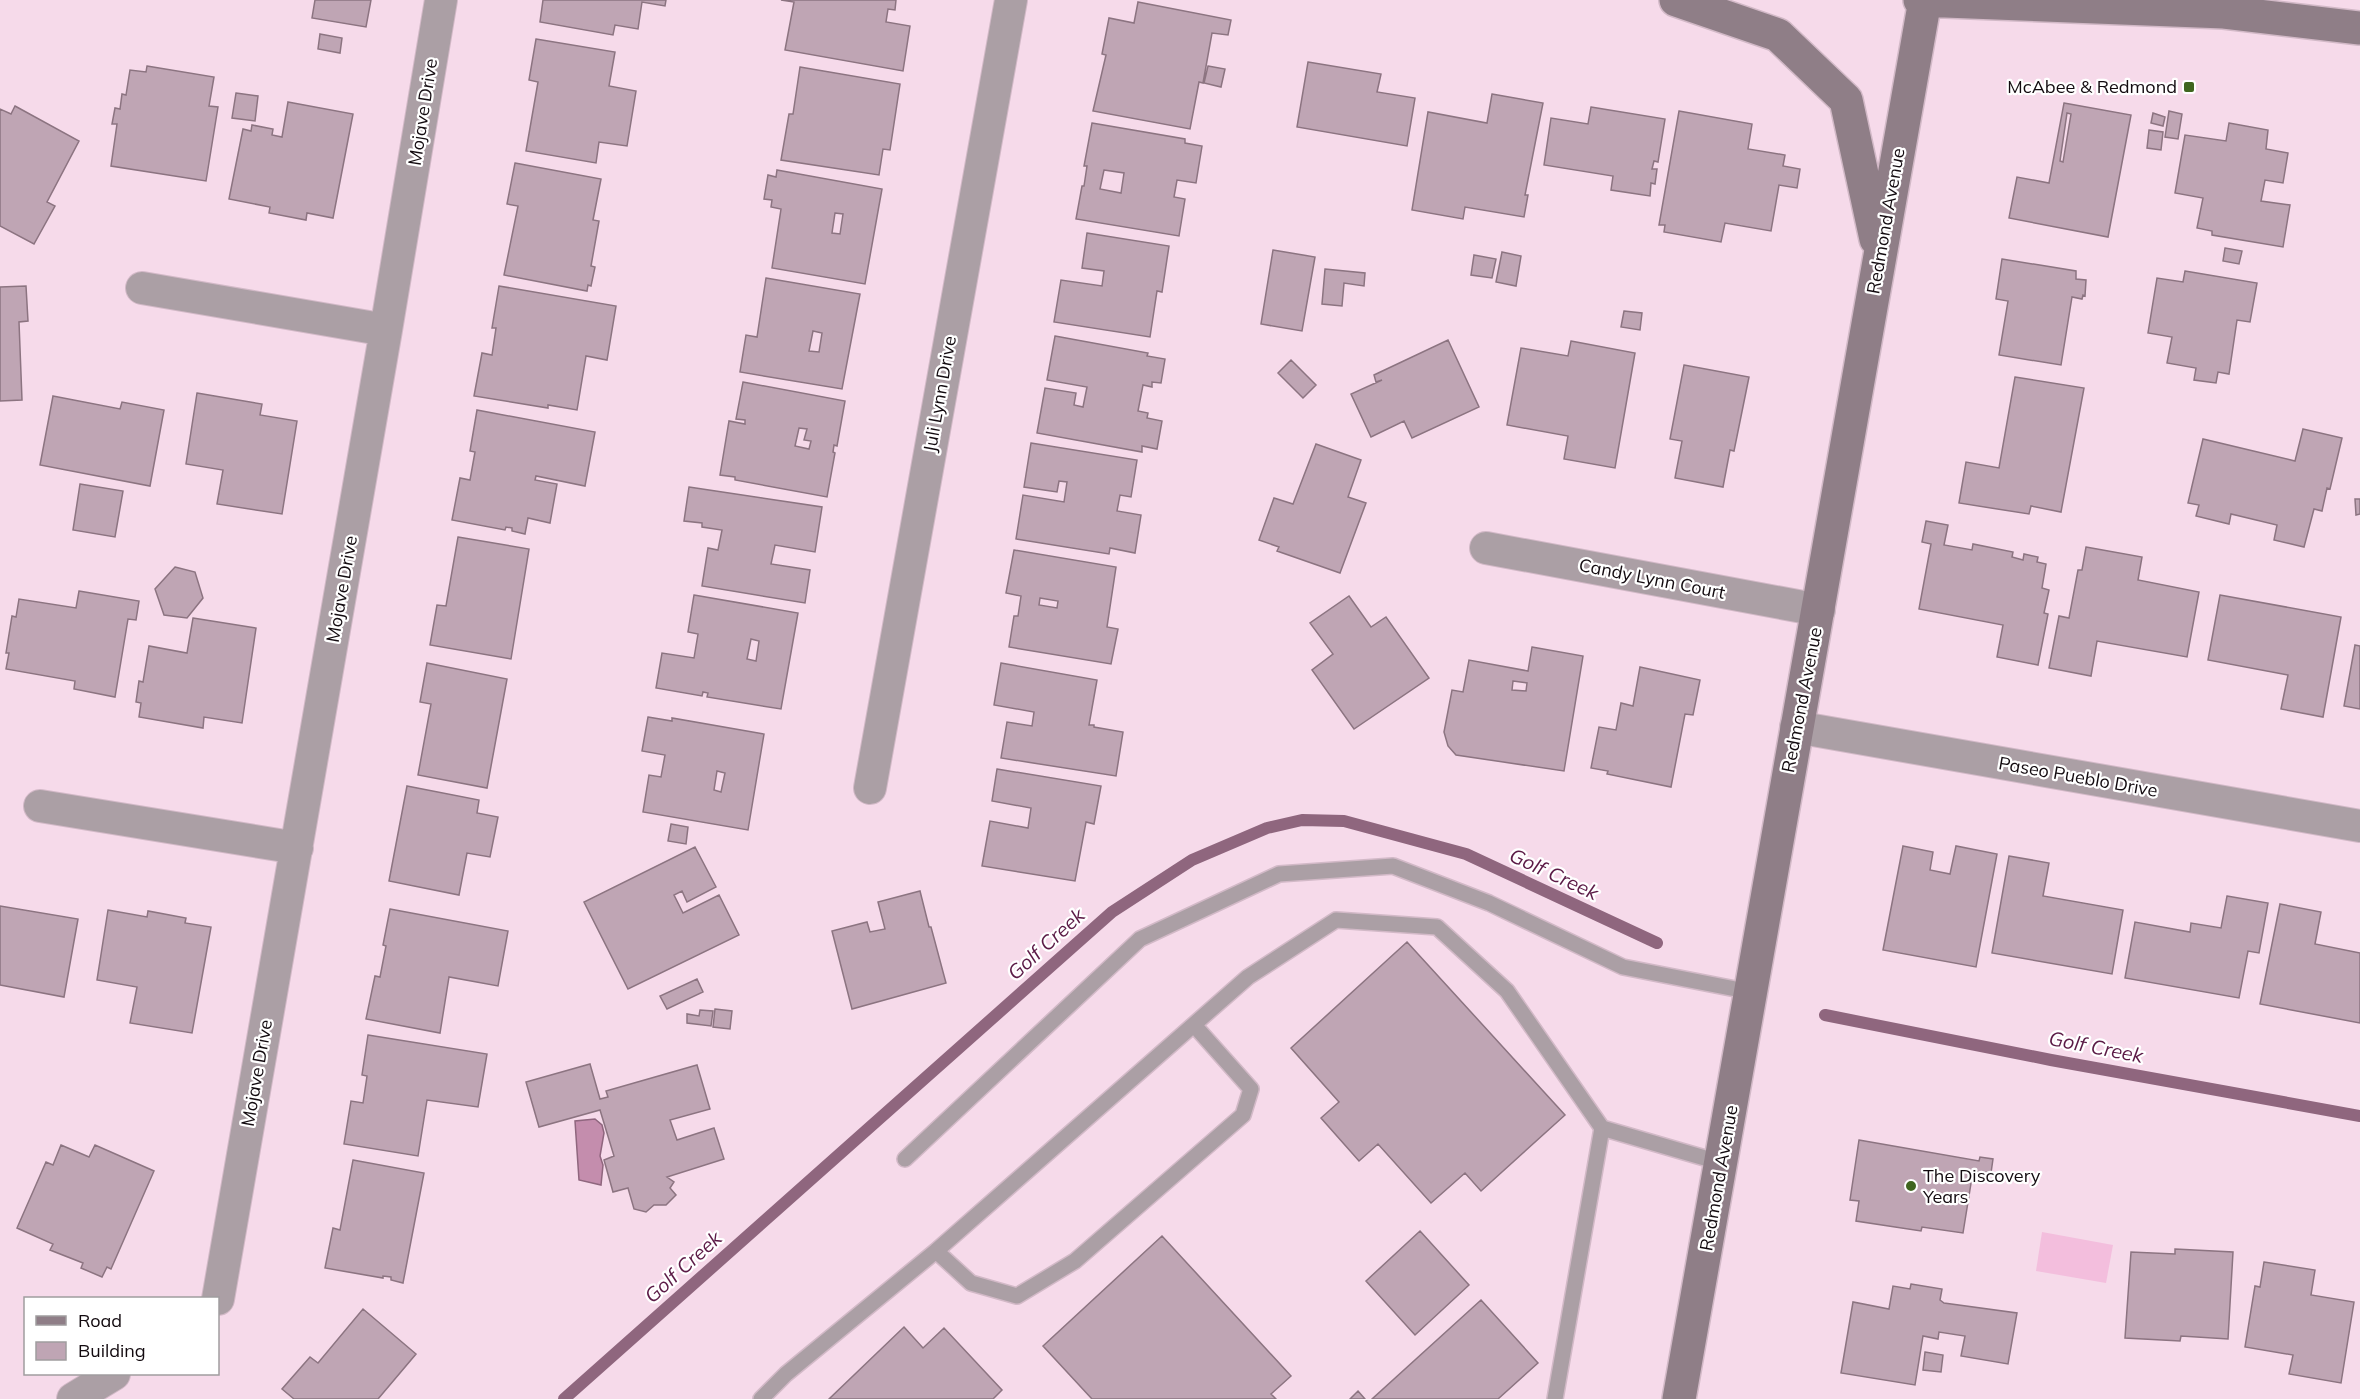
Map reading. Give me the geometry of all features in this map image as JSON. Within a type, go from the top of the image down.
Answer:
[{"type":"street","name":"Mojave Drive","points":[[218,1297],[441,0]]},
{"type":"street","name":"Juli Lynn Drive","points":[[870,788],[1011,0]]},
{"type":"street","points":[[1676,0],[1778,35],[1846,100],[1880,256]]},
{"type":"street","points":[[1920,0],[2224,12],[2360,28]]},
{"type":"street","name":"Redmond Avenue","points":[[1679,1399],[1925,0]]},
{"type":"street","points":[[142,288],[386,330]]},
{"type":"street","name":"Candy Lynn Court","points":[[1486,548],[1819,609]]},
{"type":"street","name":"Paseo Pueblo Drive","points":[[1796,727],[2360,826]]},
{"type":"street","points":[[40,806],[297,848]]},
{"type":"street","points":[[73,1399],[112,1375]]},
{"type":"lane","points":[[904,1159],[1140,939],[1279,874],[1393,866],[1489,903],[1623,967],[1751,992]]},
{"type":"lane","points":[[761,1399],[786,1374],[936,1251],[1248,976],[1336,920],[1437,927],[1507,991],[1602,1128],[1722,1163]]},
{"type":"lane","points":[[936,1251],[971,1283],[1017,1296],[1075,1261],[1243,1115],[1251,1089],[1194,1025]]},
{"type":"lane","points":[[1555,1399],[1602,1128]]},
{"type":"shaded area","points":[[595,1119],[602,1125],[604,1133],[600,1156],[603,1165],[601,1185],[579,1180],[575,1121]]},
{"type":"shaded area","points":[[2042,1232],[2113,1245],[2106,1283],[2036,1271]]},
{"type":"building","points":[[315,0],[371,0],[366,27],[312,18]]},
{"type":"building","points":[[543,0],[666,0],[665,6],[642,2],[638,29],[615,25],[613,35],[540,22]]},
{"type":"building","points":[[781,0],[896,0],[895,10],[888,9],[886,22],[910,26],[903,71],[785,50],[794,2]]},
{"type":"building","points":[[1138,2],[1231,20],[1228,35],[1212,33],[1203,83],[1199,82],[1190,129],[1093,111],[1106,55],[1102,54],[1109,18],[1134,23]]},
{"type":"building","points":[[320,34],[342,38],[340,53],[318,49]]},
{"type":"building","points":[[536,39],[615,52],[609,86],[636,91],[627,146],[599,142],[596,163],[526,151],[538,82],[529,80]]},
{"type":"building","points":[[1308,62],[1381,74],[1377,92],[1415,98],[1407,146],[1297,127]]},
{"type":"building","points":[[147,66],[214,77],[209,106],[218,107],[206,181],[111,166],[117,124],[112,124],[115,108],[120,109],[122,94],[126,95],[130,70],[146,72]]},
{"type":"building","points":[[1208,66],[1225,69],[1221,87],[1204,83]]},
{"type":"building","points":[[800,67],[900,84],[890,150],[883,149],[879,175],[781,160],[789,114],[793,114]]},
{"type":"building","points":[[236,93],[258,96],[255,121],[232,118]]},
{"type":"building","points":[[1492,94],[1543,103],[1525,195],[1528,195],[1524,217],[1465,207],[1463,219],[1412,210],[1428,112],[1487,123]]},
{"type":"building","points":[[288,102],[353,114],[333,218],[307,213],[306,220],[269,213],[270,207],[229,199],[243,129],[251,131],[252,125],[273,129],[272,135],[282,137]]},
{"type":"building","points":[[2064,103],[2131,115],[2108,237],[2009,218],[2017,177],[2049,183]],"holes":[[[2067,113],[2071,114],[2063,162],[2060,161]]]},
{"type":"building","points":[[15,106],[79,141],[47,202],[55,206],[34,244],[0,226],[0,109],[11,114]]},
{"type":"building","points":[[1591,107],[1665,119],[1658,162],[1654,161],[1652,169],[1657,169],[1655,184],[1651,183],[1650,196],[1611,190],[1613,176],[1544,165],[1551,118],[1588,124]]},
{"type":"building","points":[[1679,111],[1752,124],[1748,149],[1785,155],[1783,166],[1800,169],[1797,188],[1779,185],[1771,231],[1725,223],[1721,242],[1664,232],[1665,225],[1659,225]]},
{"type":"building","points":[[2169,111],[2182,114],[2178,139],[2165,137]]},
{"type":"building","points":[[2153,113],[2165,117],[2163,126],[2151,123]]},
{"type":"building","points":[[1092,123],[1185,139],[1185,143],[1202,146],[1196,183],[1177,180],[1174,197],[1185,199],[1179,236],[1076,219],[1087,166],[1084,166]],"holes":[[[1104,170],[1124,173],[1121,193],[1100,189]]]},
{"type":"building","points":[[2229,123],[2268,130],[2266,149],[2288,153],[2283,183],[2265,180],[2261,201],[2290,205],[2283,247],[2212,235],[2212,231],[2197,228],[2203,198],[2175,193],[2185,135],[2226,141]]},
{"type":"building","points":[[2149,130],[2163,132],[2161,150],[2147,148]]},
{"type":"building","points":[[515,163],[601,179],[593,220],[599,221],[591,266],[595,267],[591,286],[588,285],[587,291],[504,275],[518,206],[507,204]]},
{"type":"building","points":[[777,170],[882,189],[865,284],[772,268],[781,209],[771,207],[772,200],[764,199],[768,175],[776,177]],"holes":[[[835,213],[843,214],[840,234],[832,233]]]},
{"type":"building","points":[[1087,233],[1169,246],[1162,292],[1157,291],[1150,337],[1054,322],[1061,280],[1102,286],[1104,271],[1082,268]]},
{"type":"building","points":[[2225,248],[2242,251],[2239,264],[2223,261]]},
{"type":"building","points":[[1273,250],[1315,257],[1302,331],[1261,324]]},
{"type":"building","points":[[1502,252],[1521,256],[1516,286],[1496,282]]},
{"type":"building","points":[[1474,255],[1496,259],[1492,278],[1471,275]]},
{"type":"building","points":[[2002,259],[2076,271],[2076,279],[2086,280],[2085,296],[2083,295],[2082,299],[2072,297],[2061,365],[1999,355],[2008,301],[1996,299]]},
{"type":"building","points":[[1325,269],[1365,273],[1364,286],[1344,283],[1342,306],[1322,304]]},
{"type":"building","points":[[2185,271],[2257,283],[2250,322],[2237,320],[2229,374],[2218,372],[2216,383],[2194,380],[2196,368],[2167,363],[2172,337],[2148,333],[2157,278],[2183,282]]},
{"type":"building","points":[[766,278],[860,294],[842,389],[740,372],[746,335],[757,337]],"holes":[[[813,331],[822,333],[819,352],[809,351]]]},
{"type":"building","points":[[26,286],[28,321],[19,322],[22,400],[0,401],[0,287]]},
{"type":"building","points":[[499,286],[616,306],[607,360],[586,356],[577,410],[548,405],[548,408],[474,396],[482,353],[492,355],[496,328],[492,328]]},
{"type":"building","points":[[1624,311],[1642,313],[1640,330],[1621,327]]},
{"type":"building","points":[[1055,336],[1148,353],[1147,356],[1165,359],[1161,383],[1152,382],[1152,387],[1143,385],[1138,411],[1148,413],[1147,418],[1162,421],[1157,449],[1142,446],[1142,452],[1037,433],[1045,388],[1076,393],[1074,405],[1083,407],[1087,387],[1047,380]]},
{"type":"building","points":[[1448,340],[1479,407],[1412,438],[1404,421],[1371,437],[1351,394],[1382,380],[1376,382],[1374,375]]},
{"type":"building","points":[[1571,341],[1635,353],[1615,468],[1564,459],[1568,436],[1507,425],[1521,348],[1568,356]]},
{"type":"building","points":[[1291,360],[1316,385],[1303,398],[1278,373]]},
{"type":"building","points":[[1684,365],[1749,377],[1734,451],[1730,450],[1723,487],[1675,478],[1682,441],[1670,439]]},
{"type":"building","points":[[2015,377],[2084,388],[2061,512],[2031,506],[2029,514],[1959,503],[1966,462],[1999,468]]},
{"type":"building","points":[[743,382],[845,401],[837,446],[834,445],[833,452],[835,453],[827,497],[735,480],[735,477],[720,475],[729,421],[745,424],[745,420],[736,419]],"holes":[[[799,428],[807,429],[804,440],[811,441],[809,449],[795,446]]]},
{"type":"building","points":[[197,393],[262,404],[260,415],[297,421],[282,514],[217,504],[223,470],[186,464]]},
{"type":"building","points":[[53,396],[120,409],[122,402],[164,410],[150,486],[40,465]]},
{"type":"building","points":[[477,410],[595,432],[585,486],[536,476],[535,480],[557,484],[550,523],[528,518],[525,534],[512,531],[512,528],[506,527],[505,530],[452,520],[460,478],[470,480],[475,452],[470,451]]},
{"type":"building","points":[[2303,429],[2342,438],[2330,489],[2327,488],[2322,511],[2314,509],[2304,547],[2274,540],[2277,525],[2231,514],[2229,524],[2196,516],[2199,505],[2188,503],[2203,439],[2295,461]]},
{"type":"building","points":[[1031,443],[1137,460],[1131,497],[1120,495],[1117,511],[1141,515],[1135,553],[1110,548],[1109,554],[1016,539],[1023,495],[1064,502],[1067,482],[1059,481],[1057,492],[1024,487]]},
{"type":"building","points":[[1316,444],[1361,460],[1348,497],[1366,503],[1340,573],[1277,551],[1279,547],[1259,540],[1274,498],[1293,504]]},
{"type":"building","points":[[80,484],[123,491],[115,537],[73,530]]},
{"type":"building","points":[[689,487],[822,507],[815,552],[775,545],[771,564],[810,570],[805,603],[702,586],[708,548],[718,550],[722,530],[702,527],[702,523],[684,521]]},
{"type":"building","points":[[2355,499],[2360,499],[2360,514],[2356,515]]},
{"type":"building","points":[[1926,521],[1948,525],[1944,545],[1972,550],[1973,544],[2013,552],[2012,557],[2023,560],[2024,554],[2038,557],[2037,562],[2046,564],[2042,588],[2049,590],[2044,613],[2048,614],[2038,665],[1997,657],[2003,625],[1919,609],[1931,544],[1922,542]]},
{"type":"building","points":[[458,537],[529,549],[511,659],[430,645],[437,605],[446,606]]},
{"type":"building","points":[[2086,547],[2142,557],[2138,580],[2199,592],[2187,657],[2097,641],[2091,676],[2049,668],[2059,616],[2069,618],[2078,570],[2082,570]]},
{"type":"building","points":[[1014,550],[1116,567],[1107,627],[1118,629],[1111,664],[1009,647],[1014,616],[1018,616],[1021,596],[1006,593]],"holes":[[[1040,598],[1058,601],[1057,608],[1039,605]]]},
{"type":"building","points":[[175,567],[195,572],[203,598],[187,618],[164,615],[155,589]]},
{"type":"building","points":[[79,591],[139,601],[136,620],[128,619],[115,697],[74,689],[75,681],[6,669],[12,616],[16,617],[19,599],[76,608]]},
{"type":"building","points":[[694,595],[798,613],[781,709],[707,697],[708,693],[703,692],[702,696],[656,688],[662,653],[694,658],[698,634],[688,632]],"holes":[[[751,639],[759,641],[756,661],[747,659]]]},
{"type":"building","points":[[2220,595],[2341,617],[2323,717],[2281,709],[2288,675],[2208,660]]},
{"type":"building","points":[[1349,596],[1371,627],[1386,617],[1429,678],[1354,729],[1312,670],[1333,654],[1310,623]]},
{"type":"building","points":[[193,618],[256,628],[242,723],[204,717],[203,728],[139,717],[141,703],[136,702],[139,681],[143,682],[149,646],[187,653]]},
{"type":"building","points":[[2355,645],[2360,646],[2360,709],[2344,706]]},
{"type":"building","points":[[1532,647],[1583,656],[1564,771],[1456,755],[1448,746],[1444,732],[1452,690],[1463,692],[1469,660],[1528,671]],"holes":[[[1513,681],[1527,683],[1526,691],[1512,690]]]},
{"type":"building","points":[[427,663],[507,679],[487,788],[418,775],[431,704],[420,702]]},
{"type":"building","points":[[1001,663],[1097,680],[1089,725],[1123,732],[1116,776],[1001,758],[1007,722],[1032,726],[1034,712],[994,705]]},
{"type":"building","points":[[1640,667],[1700,680],[1693,715],[1685,714],[1671,787],[1607,774],[1608,771],[1591,768],[1599,727],[1616,730],[1621,703],[1633,706]]},
{"type":"building","points":[[648,717],[672,721],[672,718],[764,734],[748,830],[643,812],[649,775],[661,777],[665,755],[642,751]],"holes":[[[717,771],[725,773],[721,792],[714,790]]]},
{"type":"building","points":[[997,769],[1101,786],[1094,824],[1086,822],[1075,881],[982,866],[990,821],[1028,828],[1031,808],[992,801]]},
{"type":"building","points":[[407,786],[479,800],[477,813],[498,817],[490,857],[467,853],[459,895],[389,881]]},
{"type":"building","points":[[671,824],[688,827],[686,844],[668,841]]},
{"type":"building","points":[[1903,846],[1933,852],[1930,870],[1950,874],[1956,846],[1997,854],[1976,967],[1883,950]]},
{"type":"building","points":[[695,847],[716,887],[687,902],[682,891],[674,895],[683,913],[719,895],[739,935],[628,989],[584,902]]},
{"type":"building","points":[[2009,856],[2049,863],[2043,896],[2123,910],[2112,974],[1992,953]]},
{"type":"building","points":[[920,891],[946,983],[852,1009],[832,931],[867,922],[870,932],[885,929],[878,902]]},
{"type":"building","points":[[2227,896],[2268,903],[2259,953],[2248,951],[2239,998],[2125,978],[2135,922],[2190,932],[2191,923],[2221,928]]},
{"type":"building","points":[[2280,904],[2321,912],[2315,944],[2360,953],[2360,1023],[2260,1004]]},
{"type":"building","points":[[0,906],[78,919],[64,997],[0,985]]},
{"type":"building","points":[[390,909],[508,931],[498,986],[449,977],[440,1033],[366,1019],[375,976],[380,977]]},
{"type":"building","points":[[108,910],[147,917],[148,911],[186,918],[185,923],[211,927],[192,1033],[130,1023],[137,987],[97,980]]},
{"type":"building","points":[[1407,942],[1565,1115],[1481,1191],[1465,1173],[1431,1203],[1378,1144],[1359,1161],[1321,1118],[1339,1102],[1291,1048]]},
{"type":"building","points":[[697,979],[703,992],[667,1009],[660,996]]},
{"type":"building","points":[[715,1009],[732,1011],[730,1029],[713,1027]]},
{"type":"building","points":[[700,1010],[713,1011],[711,1026],[687,1023],[687,1014],[699,1016]]},
{"type":"building","points":[[368,1035],[487,1054],[478,1107],[427,1100],[418,1156],[344,1144],[351,1101],[363,1103],[367,1076],[362,1075]]},
{"type":"building","points":[[590,1064],[600,1099],[608,1097],[606,1091],[697,1065],[710,1109],[670,1120],[677,1140],[714,1128],[724,1159],[667,1177],[674,1182],[670,1188],[676,1195],[666,1205],[654,1205],[646,1212],[634,1209],[628,1188],[613,1192],[604,1160],[614,1156],[600,1110],[539,1127],[526,1082]]},
{"type":"building","name":"The Discovery Years","points":[[1859,1140],[1979,1161],[1980,1157],[1993,1159],[1991,1173],[1973,1171],[1963,1233],[1922,1227],[1921,1231],[1856,1221],[1859,1201],[1850,1200]]},
{"type":"building","points":[[61,1145],[89,1157],[95,1145],[154,1171],[111,1269],[107,1267],[102,1277],[81,1268],[83,1263],[50,1250],[53,1244],[17,1228],[46,1162],[53,1165]]},
{"type":"building","points":[[353,1160],[424,1173],[403,1283],[391,1280],[391,1277],[383,1276],[383,1278],[325,1268],[333,1228],[340,1230]]},
{"type":"building","points":[[1420,1231],[1469,1285],[1415,1335],[1366,1281]]},
{"type":"building","points":[[1162,1236],[1291,1376],[1271,1394],[1276,1399],[1092,1399],[1043,1346]]},
{"type":"building","points":[[2175,1249],[2233,1252],[2228,1339],[2181,1336],[2180,1341],[2125,1338],[2131,1252],[2175,1254]]},
{"type":"building","points":[[2264,1262],[2315,1270],[2311,1295],[2354,1302],[2341,1383],[2289,1374],[2293,1355],[2245,1347],[2255,1286],[2260,1287]]},
{"type":"building","points":[[1911,1284],[1942,1289],[1940,1300],[1944,1303],[2017,1313],[2008,1364],[1961,1356],[1965,1336],[1939,1332],[1938,1339],[1923,1336],[1915,1385],[1841,1373],[1853,1302],[1889,1309],[1893,1286],[1910,1289]]},
{"type":"building","points":[[1481,1300],[1538,1363],[1498,1399],[1372,1399]]},
{"type":"building","points":[[363,1309],[416,1354],[378,1399],[294,1399],[282,1389],[310,1357],[318,1363]]},
{"type":"building","points":[[904,1327],[923,1348],[944,1328],[1002,1390],[993,1399],[829,1399]]},
{"type":"building","points":[[1925,1352],[1943,1355],[1941,1372],[1923,1370]]},
{"type":"building","points":[[1358,1391],[1365,1399],[1350,1399]]},
{"type":"waterway","name":"Golf Creek","points":[[564,1399],[1112,912],[1192,860],[1267,828],[1302,820],[1344,821],[1466,854],[1657,943]]},
{"type":"waterway","name":"Golf Creek","points":[[1825,1015],[2051,1060],[2360,1116]]},
{"type":"place","name":"McAbee & Redmond","points":[[2189,87]]},
{"type":"place","name":"The Discovery Years","points":[[1911,1186]]}]
